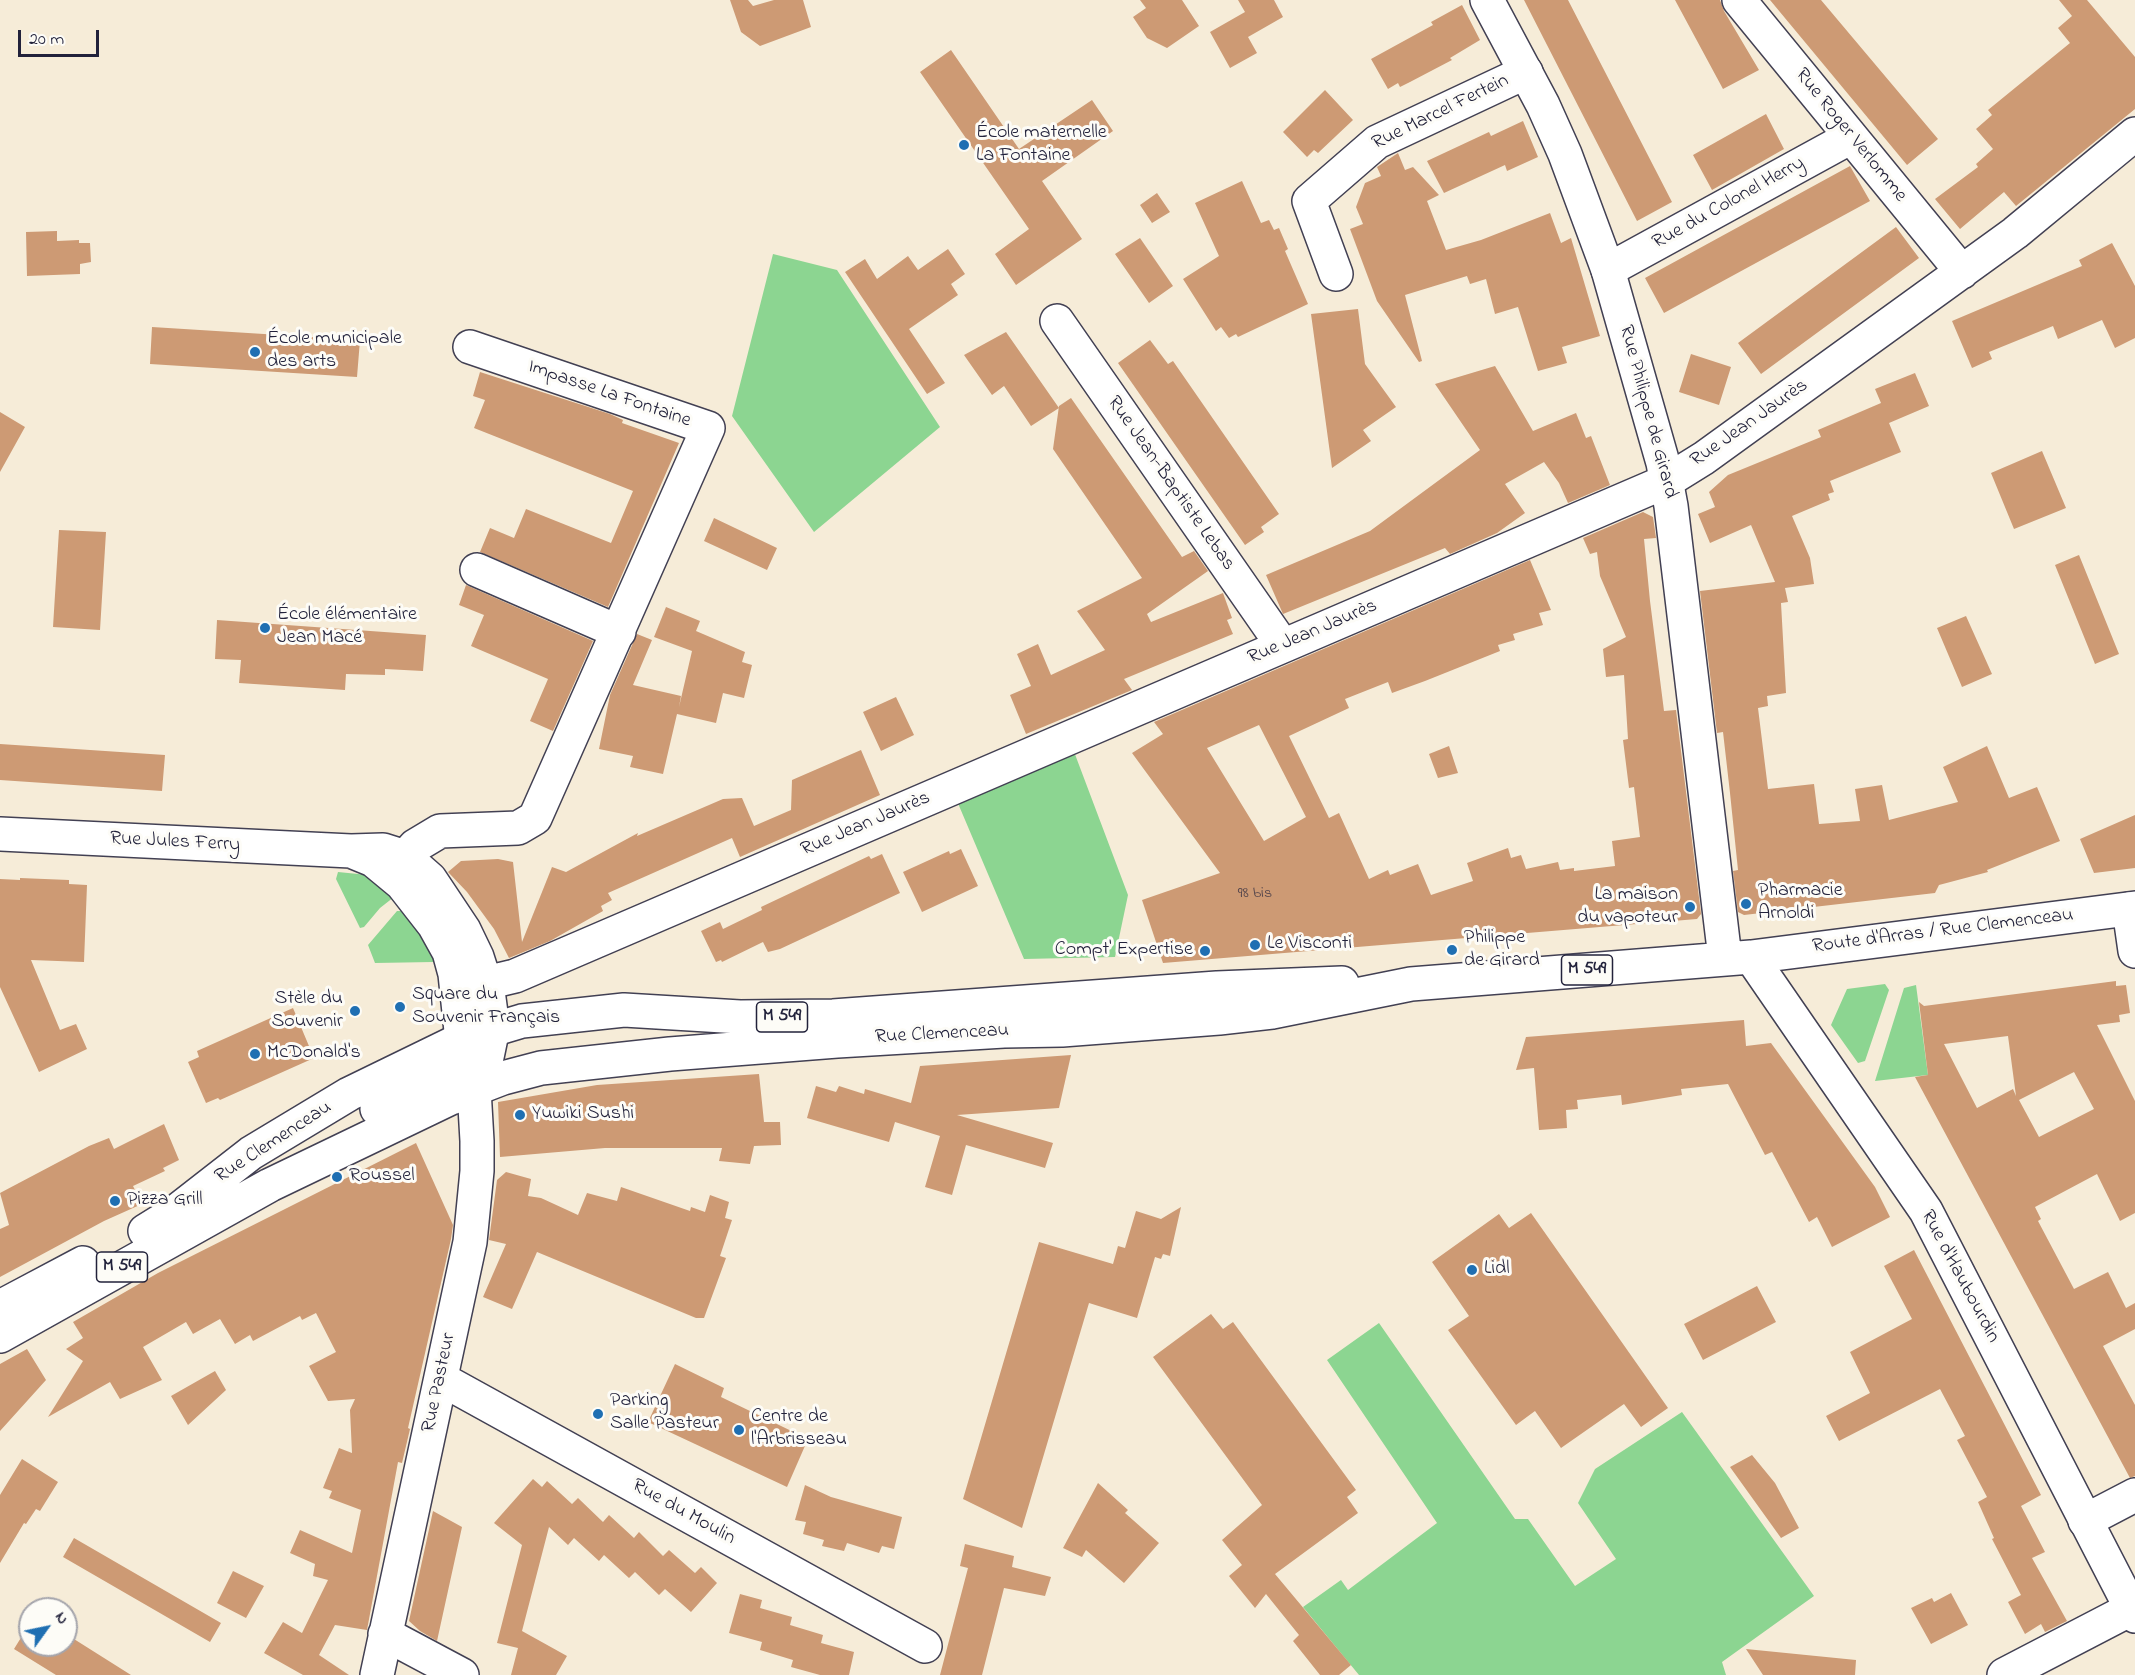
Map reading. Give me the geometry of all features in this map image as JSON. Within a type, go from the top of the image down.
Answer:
[{"type":"street","name":"Rue Philippe de Girard","points":[[1486,0],[1526,72],[1565,154],[1608,270],[1667,481],[1738,958]]},
{"type":"street","name":"Rue Roger Verlomme","points":[[1739,0],[1962,272]]},
{"type":"street","name":"Rue Marcel Fertein","points":[[1336,274],[1310,201],[1377,142],[1526,72]]},
{"type":"street","name":"Rue du Colonel Herry","points":[[1608,270],[1851,138]]},
{"type":"street","name":"Rue Jean Jaurès","points":[[486,982],[515,976],[1667,481],[1704,458],[1962,272],[2029,222],[2125,142]]},
{"type":"street","name":"Rue Jean-Baptiste Lebas","points":[[1057,321],[1283,646]]},
{"type":"street","name":"Impasse La Fontaine","points":[[398,865],[428,836],[440,831],[518,828],[535,818],[708,428],[470,347]]},
{"type":"street","points":[[477,570],[619,632]]},
{"type":"street","name":"Rue Jules Ferry","points":[[0,834],[351,851],[383,850],[398,865],[430,879],[456,916],[471,944],[486,982],[493,1028]]},
{"type":"street","points":[[398,865],[434,925],[451,959],[465,975],[486,982]]},
{"type":"street","points":[[2132,909],[2135,951]]},
{"type":"street","name":"Route d'Arras / Rue Clemenceau","points":[[1738,958],[2132,909]]},
{"type":"street","name":"Rue Clemenceau","points":[[493,1028],[539,1018],[603,1010],[650,1010],[767,1018],[823,1016],[1285,984],[1411,984],[1738,958]]},
{"type":"street","name":"Rue d'Haubourdin","points":[[1738,958],[1926,1211],[2133,1613]]},
{"type":"street","points":[[451,959],[467,1064]]},
{"type":"street","name":"Rue Clemenceau","points":[[0,1307],[157,1224],[251,1153],[288,1129],[375,1081],[467,1064],[520,1073],[561,1065],[837,1041],[994,1031],[1062,1030],[1219,1018],[1272,1012],[1411,984]]},
{"type":"street","points":[[467,1064],[482,1049],[493,1028]]},
{"type":"street","name":"Rue Clemenceau","points":[[0,1336],[270,1185],[364,1117],[467,1064]]},
{"type":"street","name":"Rue Pasteur","points":[[377,1675],[473,1218],[477,1172],[467,1064]]},
{"type":"street","name":"Rue du Moulin","points":[[441,1379],[925,1646]]},
{"type":"street","points":[[2085,1521],[2135,1495]]},
{"type":"street","points":[[2004,1675],[2133,1613]]},
{"type":"street","points":[[385,1634],[462,1675]]},
{"type":"green space","points":[[773,254],[837,270],[940,427],[814,532],[732,416]]},
{"type":"green space","points":[[1073,749],[1128,895],[1115,957],[1024,959],[957,801]]},
{"type":"green space","points":[[338,872],[368,875],[394,897],[380,908],[364,927],[360,928],[336,879]]},
{"type":"green space","points":[[397,911],[404,911],[411,919],[433,953],[433,962],[375,963],[368,945]]},
{"type":"green space","points":[[1885,984],[1889,990],[1865,1061],[1858,1063],[1831,1025],[1847,989]]},
{"type":"green space","points":[[1916,985],[1928,1075],[1875,1081],[1904,988]]},
{"type":"green space","points":[[1379,1323],[1515,1519],[1528,1519],[1575,1586],[1616,1559],[1578,1503],[1595,1469],[1682,1412],[1814,1596],[1722,1662],[1726,1675],[1359,1675],[1303,1607],[1341,1580],[1348,1590],[1437,1523],[1327,1360]]},
{"type":"building","points":[[730,0],[748,0],[753,6],[774,0],[803,0],[811,27],[760,46],[741,32]]},
{"type":"building","points":[[1140,0],[1182,0],[1199,26],[1167,48],[1147,38],[1133,17],[1146,8]]},
{"type":"building","points":[[1238,0],[1274,0],[1283,17],[1248,37],[1257,53],[1230,68],[1210,32],[1245,12]]},
{"type":"building","points":[[1524,0],[1568,0],[1672,202],[1637,221]]},
{"type":"building","points":[[1675,0],[1720,0],[1724,11],[1759,70],[1723,89]]},
{"type":"building","points":[[1770,0],[1821,0],[1938,139],[1907,165]]},
{"type":"building","points":[[2059,0],[2087,0],[2135,57],[2135,109],[2016,206],[2004,192],[1960,229],[1935,199],[1978,167],[1976,164],[1993,149],[1976,129],[1992,115],[1988,110],[2070,43],[2058,28],[2072,16]]},
{"type":"building","points":[[1462,5],[1480,40],[1450,58],[1452,60],[1400,87],[1398,83],[1388,89],[1371,59],[1433,25],[1431,22]]},
{"type":"building","points":[[951,50],[1019,149],[1092,100],[1113,131],[1042,181],[1082,239],[1016,285],[995,254],[1029,229],[920,72]]},
{"type":"building","points":[[1325,90],[1353,120],[1318,153],[1314,150],[1307,157],[1283,132]]},
{"type":"building","points":[[1766,114],[1784,149],[1712,190],[1693,155]]},
{"type":"building","points":[[1523,121],[1538,157],[1507,171],[1505,165],[1444,193],[1427,161],[1489,132],[1491,136]]},
{"type":"building","points":[[1398,153],[1405,170],[1413,167],[1439,195],[1427,201],[1446,250],[1481,240],[1550,213],[1561,243],[1571,238],[1600,336],[1562,347],[1567,363],[1538,371],[1518,307],[1495,314],[1486,279],[1470,284],[1467,276],[1405,295],[1422,361],[1419,362],[1377,301],[1350,229],[1363,224],[1356,207],[1365,183],[1381,176],[1377,167]]},
{"type":"building","points":[[1850,166],[1870,201],[1664,313],[1645,278]]},
{"type":"building","points":[[1242,181],[1261,223],[1269,220],[1274,230],[1279,228],[1288,249],[1285,251],[1308,304],[1238,337],[1236,334],[1229,338],[1221,327],[1216,331],[1183,279],[1219,256],[1195,203]]},
{"type":"building","points":[[1157,193],[1170,212],[1152,223],[1140,205]]},
{"type":"building","points":[[1896,227],[1919,258],[1761,374],[1738,343]]},
{"type":"building","points":[[57,231],[57,241],[79,240],[79,243],[90,243],[91,262],[80,264],[80,274],[27,276],[26,232]]},
{"type":"building","points":[[1140,238],[1173,286],[1149,303],[1115,254]]},
{"type":"building","points":[[2112,243],[2135,286],[2135,338],[2115,348],[2102,320],[2058,339],[2053,326],[1989,352],[1992,359],[1972,368],[1952,321],[2082,266],[2079,260]]},
{"type":"building","points":[[948,249],[965,274],[951,284],[958,295],[909,329],[945,383],[927,394],[845,272],[865,259],[877,279],[908,256],[918,270]]},
{"type":"building","points":[[1358,309],[1365,364],[1396,407],[1363,430],[1371,441],[1332,468],[1311,314]]},
{"type":"building","name":"École municipale des arts","points":[[152,327],[360,340],[357,377],[150,364]]},
{"type":"building","points":[[1006,332],[1059,408],[1031,426],[1004,386],[992,395],[964,355]]},
{"type":"building","points":[[1150,340],[1168,364],[1173,361],[1279,514],[1261,527],[1264,532],[1245,545],[1118,363]]},
{"type":"building","points":[[1691,354],[1731,367],[1719,405],[1679,392]]},
{"type":"building","points":[[1495,366],[1533,431],[1576,413],[1586,438],[1591,436],[1610,485],[1568,503],[1559,483],[1544,462],[1505,484],[1525,513],[1497,533],[1450,554],[1445,548],[1283,614],[1266,575],[1370,531],[1480,450],[1435,384]]},
{"type":"building","points":[[480,372],[610,414],[623,420],[622,423],[679,443],[608,607],[480,552],[490,528],[514,538],[526,509],[611,543],[633,491],[474,428],[485,400],[473,396]]},
{"type":"building","points":[[1915,373],[1929,406],[1889,423],[1901,452],[1830,481],[1834,492],[1828,494],[1830,500],[1792,516],[1810,558],[1814,584],[1785,588],[1788,602],[1781,603],[1786,693],[1767,696],[1768,706],[1758,708],[1768,789],[1814,784],[1819,824],[1860,821],[1855,789],[1882,785],[1889,820],[1958,802],[1943,767],[1987,746],[2009,798],[2037,787],[2060,841],[1987,870],[1988,872],[1939,885],[1935,893],[1744,915],[1738,912],[1733,871],[1738,870],[1723,732],[1717,733],[1700,591],[1775,582],[1751,525],[1710,543],[1698,514],[1715,507],[1709,492],[1728,475],[1821,437],[1818,430],[1881,403],[1875,389]]},
{"type":"building","points":[[1071,398],[1182,557],[1194,551],[1208,571],[1147,614],[1151,622],[1223,593],[1232,618],[1227,620],[1233,634],[1124,679],[1132,690],[1026,734],[1010,695],[1031,686],[1017,654],[1038,644],[1051,675],[1105,650],[1077,611],[1142,578],[1053,449],[1059,406]]},
{"type":"building","points":[[0,412],[25,427],[0,472]]},
{"type":"building","points":[[2042,451],[2066,508],[2014,529],[1991,473]]},
{"type":"building","points":[[1643,512],[1653,517],[1656,538],[1644,539],[1650,601],[1664,711],[1676,710],[1701,914],[1697,919],[1163,963],[1142,900],[1220,873],[1132,753],[1163,734],[1154,722],[1530,560],[1551,610],[1539,613],[1543,625],[1513,634],[1515,640],[1498,645],[1500,651],[1425,681],[1392,693],[1388,682],[1345,699],[1349,708],[1289,736],[1329,818],[1339,813],[1369,879],[1388,870],[1390,875],[1418,864],[1431,895],[1473,881],[1467,863],[1508,848],[1511,858],[1521,855],[1526,869],[1558,862],[1560,870],[1574,868],[1574,871],[1615,866],[1612,841],[1640,837],[1634,787],[1629,788],[1623,740],[1628,739],[1624,675],[1606,677],[1603,649],[1626,637],[1600,576],[1597,552],[1590,554],[1583,538]],"holes":[[[1259,725],[1306,817],[1264,841],[1207,748]]]},
{"type":"building","points":[[714,518],[777,548],[767,570],[704,541]]},
{"type":"building","points":[[59,530],[106,532],[100,630],[53,627]]},
{"type":"building","points":[[2079,555],[2119,654],[2095,664],[2055,565]]},
{"type":"building","points":[[466,585],[593,641],[553,731],[530,721],[548,679],[471,646],[484,615],[459,605]]},
{"type":"building","points":[[666,607],[700,621],[696,631],[745,652],[742,662],[752,665],[744,698],[723,693],[716,723],[677,714],[663,774],[630,767],[633,756],[599,749],[610,695],[637,634],[652,640],[633,685],[681,696],[679,707],[692,651],[654,637]]},
{"type":"building","points":[[1966,616],[1992,674],[1962,687],[1937,628]]},
{"type":"building","points":[[217,620],[426,635],[423,671],[385,669],[385,675],[346,674],[345,690],[239,683],[241,660],[215,659]]},
{"type":"building","points":[[896,697],[914,735],[881,751],[863,712]]},
{"type":"building","points":[[0,744],[165,755],[162,791],[0,780]]},
{"type":"building","points":[[1449,746],[1458,773],[1438,778],[1429,754]]},
{"type":"building","points":[[861,750],[880,795],[740,857],[732,838],[608,893],[612,900],[601,906],[603,911],[550,941],[509,958],[494,929],[467,892],[448,872],[461,861],[498,859],[513,862],[522,942],[552,867],[566,872],[638,833],[637,836],[723,799],[742,798],[754,826],[791,810],[792,780]]},
{"type":"building","points":[[2135,815],[2135,868],[2094,873],[2080,839]]},
{"type":"building","points":[[961,849],[978,886],[922,912],[903,872],[949,851],[950,854]]},
{"type":"building","points":[[882,854],[900,893],[780,949],[768,952],[763,942],[722,962],[721,960],[716,962],[701,931],[720,922],[723,929],[762,910],[761,907],[869,856],[871,859]]},
{"type":"building","points":[[20,878],[69,880],[69,884],[87,885],[84,962],[31,960],[60,1030],[76,1024],[87,1049],[39,1072],[0,987],[0,879],[20,880]]},
{"type":"building","points":[[2116,981],[2116,986],[2126,985],[2130,1013],[2119,1015],[2120,1022],[2097,1025],[2135,1101],[2135,1213],[2120,1221],[2097,1174],[2035,1207],[2041,1219],[2038,1221],[2074,1289],[2108,1272],[2126,1308],[2135,1303],[2135,1329],[2103,1346],[2135,1405],[2135,1476],[2130,1478],[1915,1077],[1928,1075],[1919,1002],[1924,1006]],"holes":[[[2008,1036],[2016,1096],[2013,1089],[1977,1108],[1944,1044]],[[2074,1072],[2094,1109],[2039,1137],[2019,1100]]]},
{"type":"building","name":"McDonald's","points":[[293,1008],[314,1058],[220,1100],[218,1098],[206,1103],[188,1062],[199,1057],[197,1051]]},
{"type":"building","points":[[1744,1020],[1746,1046],[1771,1043],[1875,1187],[1890,1217],[1832,1247],[1817,1217],[1809,1222],[1772,1152],[1765,1155],[1728,1084],[1681,1089],[1682,1095],[1622,1105],[1621,1095],[1577,1100],[1578,1109],[1566,1110],[1567,1128],[1539,1130],[1534,1068],[1516,1070],[1526,1037]]},
{"type":"building","points":[[1071,1055],[1059,1108],[957,1115],[1053,1143],[1045,1168],[966,1145],[952,1195],[925,1187],[940,1136],[895,1122],[889,1142],[807,1118],[816,1086],[836,1092],[839,1086],[864,1094],[865,1089],[911,1103],[920,1066]]},
{"type":"building","points":[[759,1074],[764,1122],[780,1122],[781,1145],[754,1146],[750,1164],[719,1161],[722,1148],[605,1148],[500,1157],[498,1102],[597,1085]]},
{"type":"building","points":[[164,1124],[179,1160],[163,1168],[165,1171],[133,1186],[142,1204],[104,1221],[0,1277],[0,1229],[9,1225],[0,1193],[89,1146],[109,1138],[114,1149]]},
{"type":"building","points":[[416,1143],[453,1225],[451,1239],[402,1463],[398,1462],[367,1630],[335,1625],[319,1655],[349,1675],[303,1675],[264,1653],[283,1622],[302,1633],[328,1580],[313,1576],[315,1564],[290,1553],[300,1530],[352,1553],[361,1510],[329,1498],[332,1491],[323,1488],[339,1448],[352,1453],[350,1410],[355,1399],[328,1401],[309,1366],[336,1352],[316,1313],[302,1320],[300,1316],[253,1341],[250,1335],[235,1344],[220,1319],[193,1334],[186,1322],[143,1347],[162,1380],[120,1399],[110,1382],[48,1417],[83,1361],[66,1349],[83,1338],[73,1322],[158,1273]]},
{"type":"building","points":[[506,1172],[531,1179],[528,1196],[541,1198],[578,1215],[587,1193],[617,1201],[621,1187],[690,1211],[691,1207],[705,1212],[710,1195],[729,1202],[725,1218],[732,1220],[720,1256],[726,1258],[704,1318],[696,1318],[537,1252],[512,1309],[483,1297],[506,1244],[489,1240],[497,1180]]},
{"type":"building","points":[[1181,1207],[1170,1256],[1163,1254],[1161,1259],[1155,1257],[1137,1318],[1089,1303],[1022,1528],[963,1499],[1039,1242],[1113,1264],[1118,1246],[1125,1248],[1136,1211],[1161,1219]]},
{"type":"building","points":[[1531,1213],[1668,1408],[1641,1427],[1624,1404],[1561,1448],[1535,1411],[1516,1425],[1448,1330],[1469,1316],[1432,1262],[1499,1214],[1509,1228]]},
{"type":"building","points":[[1914,1250],[2041,1495],[2021,1506],[2045,1552],[2032,1558],[2067,1621],[2045,1632],[2041,1624],[2025,1634],[2008,1602],[2021,1595],[1992,1539],[1994,1538],[1978,1502],[1987,1497],[1957,1440],[1965,1436],[1940,1389],[1839,1441],[1826,1416],[1870,1393],[1850,1352],[1912,1319],[1884,1266]]},
{"type":"building","points":[[1757,1286],[1776,1322],[1703,1360],[1684,1324]]},
{"type":"building","points":[[1211,1314],[1223,1329],[1233,1322],[1356,1490],[1347,1497],[1358,1513],[1275,1574],[1351,1665],[1339,1675],[1320,1675],[1293,1641],[1299,1635],[1266,1594],[1255,1608],[1229,1576],[1242,1565],[1222,1540],[1262,1505],[1153,1357]]},
{"type":"building","points":[[27,1349],[46,1380],[0,1431],[0,1364]]},
{"type":"building","name":"Centre de l'Arbrisseau","points":[[675,1364],[724,1388],[721,1397],[808,1439],[787,1487],[648,1422]]},
{"type":"building","points":[[215,1371],[226,1390],[188,1425],[171,1396]]},
{"type":"building","points":[[1752,1455],[1775,1483],[1799,1528],[1781,1538],[1730,1467]]},
{"type":"building","points":[[22,1459],[58,1482],[40,1511],[36,1509],[26,1524],[24,1523],[0,1563],[0,1495]]},
{"type":"building","points":[[533,1479],[542,1487],[547,1481],[572,1504],[578,1498],[603,1522],[609,1515],[634,1538],[639,1532],[663,1556],[669,1550],[695,1573],[701,1567],[717,1583],[691,1612],[665,1589],[659,1595],[635,1572],[629,1578],[604,1555],[599,1561],[574,1538],[568,1545],[549,1527],[522,1631],[567,1656],[556,1675],[511,1675],[518,1648],[497,1643],[522,1545],[494,1523]]},
{"type":"building","points":[[1098,1483],[1128,1510],[1125,1513],[1159,1543],[1124,1583],[1086,1550],[1082,1557],[1063,1548]]},
{"type":"building","points":[[805,1485],[831,1497],[902,1517],[894,1549],[882,1546],[879,1553],[847,1543],[844,1551],[822,1546],[824,1540],[803,1534],[806,1522],[795,1520]]},
{"type":"building","points":[[433,1511],[462,1527],[437,1641],[409,1621]]},
{"type":"building","points":[[74,1538],[221,1623],[210,1642],[63,1557]]},
{"type":"building","points":[[965,1544],[1014,1556],[1012,1567],[1051,1577],[1045,1596],[1004,1588],[982,1675],[940,1675],[968,1568],[960,1566]]},
{"type":"building","points":[[233,1571],[264,1586],[246,1618],[217,1603]]},
{"type":"building","points":[[1951,1593],[1968,1625],[1931,1644],[1911,1608],[1932,1598],[1934,1602]]},
{"type":"building","points":[[740,1594],[762,1600],[760,1608],[792,1617],[790,1625],[823,1635],[821,1643],[854,1652],[849,1675],[820,1675],[791,1667],[793,1660],[760,1650],[762,1642],[729,1633]]},
{"type":"building","points":[[78,1642],[131,1675],[56,1675],[27,1657],[78,1657]]},
{"type":"building","points":[[1746,1649],[1856,1660],[1855,1675],[1763,1675]]},
{"type":"place","name":"École maternelle La Fontaine","points":[[964,145]]},
{"type":"place","name":"École municipale des arts","points":[[255,352]]},
{"type":"place","name":"École élémentaire Jean Macé","points":[[265,628]]},
{"type":"place","name":"Pharmacie Arnoldi","points":[[1746,904]]},
{"type":"place","name":"La maison du vapoteur","points":[[1690,907]]},
{"type":"place","name":"Le Visconti","points":[[1255,945]]},
{"type":"place","name":"Philippe de Girard","points":[[1452,950]]},
{"type":"place","name":"Compt' Expertise","points":[[1205,951]]},
{"type":"place","name":"Square du Souvenir Français","points":[[400,1007]]},
{"type":"place","name":"Stèle du Souvenir","points":[[355,1011]]},
{"type":"place","name":"McDonald's","points":[[255,1054]]},
{"type":"place","name":"Yuwiki Sushi","points":[[520,1115]]},
{"type":"place","name":"Roussel","points":[[337,1177]]},
{"type":"place","name":"Pizza Grill","points":[[115,1201]]},
{"type":"place","name":"Lidl","points":[[1472,1270]]},
{"type":"place","name":"Parking Salle Pasteur","points":[[598,1414]]},
{"type":"place","name":"Centre de l'Arbrisseau","points":[[739,1430]]}]
